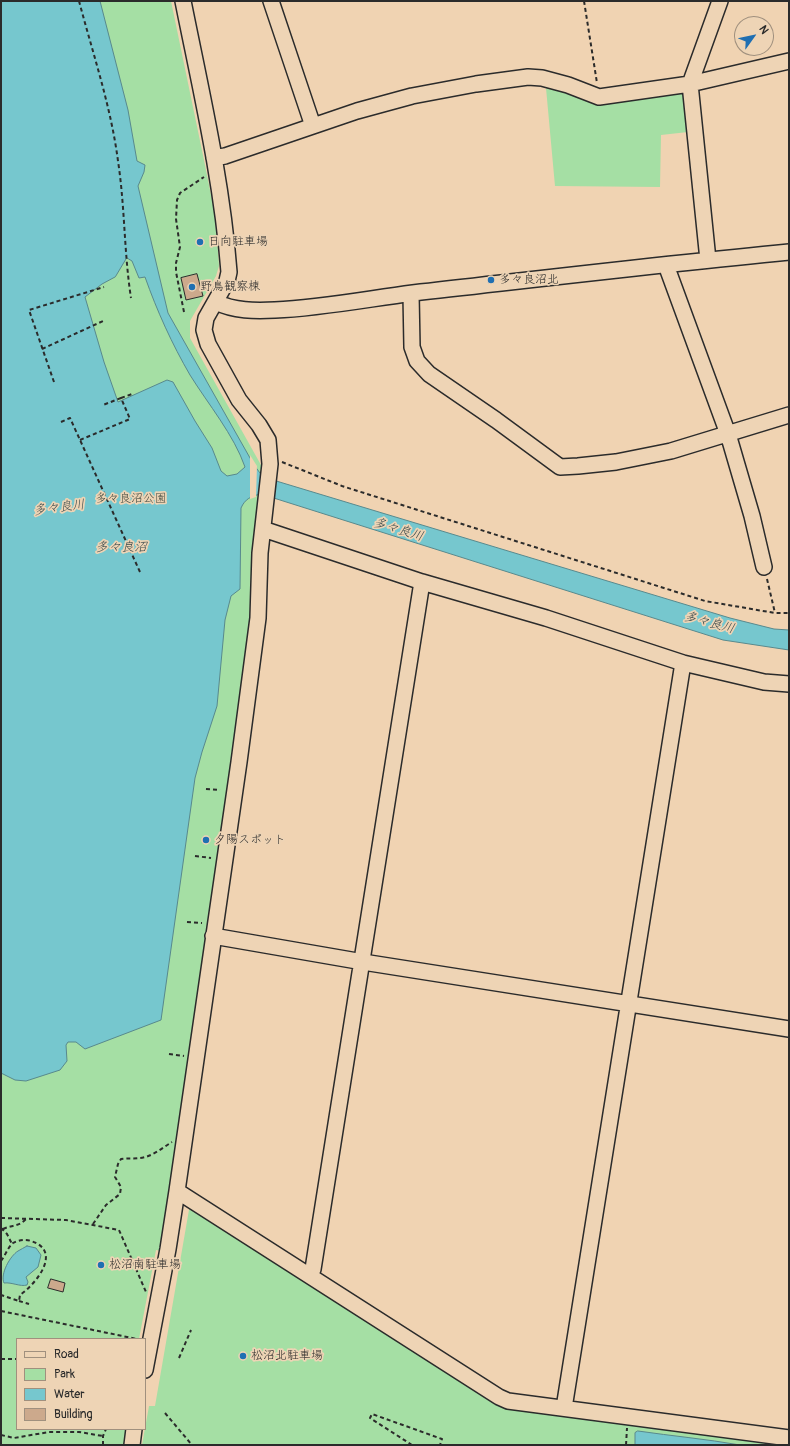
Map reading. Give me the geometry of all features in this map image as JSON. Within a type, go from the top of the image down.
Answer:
[{"type":"street","points":[[146,1365],[168,1249],[177,1191],[238,770],[258,618],[260,553],[269,461],[269,447],[266,434],[239,400],[205,337],[204,324],[227,281],[229,272],[224,213],[183,1]]},
{"type":"street","points":[[271,1],[313,126]]},
{"type":"street","points":[[708,260],[690,84],[720,1]]},
{"type":"street","points":[[214,158],[224,156],[357,111],[412,96],[476,84],[528,77],[542,78],[568,85],[599,97],[690,84],[789,61]]},
{"type":"street","points":[[216,302],[226,307],[255,311],[300,309],[411,294],[789,252]]},
{"type":"street","points":[[666,265],[728,434],[752,516],[764,566]]},
{"type":"street","points":[[411,294],[412,347],[417,361],[429,374],[496,420],[560,467],[622,460],[671,451],[789,415]]},
{"type":"street","points":[[263,529],[422,582],[546,618],[683,663],[764,682],[789,684]]},
{"type":"street","points":[[310,1276],[313,1269],[363,962],[422,582]]},
{"type":"street","points":[[564,1408],[683,663]]},
{"type":"street","points":[[213,936],[363,962],[789,1029]]},
{"type":"street","points":[[177,1191],[499,1397],[508,1401],[627,1418],[789,1438]]},
{"type":"street","points":[[132,1445],[134,1430]]},
{"type":"path","points":[[79,1],[110,114],[119,162],[126,271],[131,298]]},
{"type":"path","points":[[584,1],[599,97]]},
{"type":"path","points":[[184,312],[176,272],[176,263],[180,247],[176,219],[177,200],[180,193],[210,173]]},
{"type":"path","points":[[54,382],[29,310],[104,287]]},
{"type":"path","points":[[42,349],[103,321]]},
{"type":"path","points":[[103,405],[132,394]]},
{"type":"path","points":[[80,440],[130,419],[121,398]]},
{"type":"path","points":[[61,422],[70,418],[140,572]]},
{"type":"path","points":[[269,461],[342,486],[705,601],[775,613],[789,613]]},
{"type":"path","points":[[764,566],[775,613]]},
{"type":"path","points":[[206,789],[220,790]]},
{"type":"path","points":[[195,856],[211,858]]},
{"type":"path","points":[[187,922],[202,923]]},
{"type":"path","points":[[169,1054],[184,1056]]},
{"type":"path","points":[[92,1224],[106,1205],[120,1194],[121,1187],[115,1177],[118,1164],[121,1159],[150,1156],[172,1141]]},
{"type":"path","points":[[1,1218],[61,1219],[119,1230],[146,1292],[151,1294]]},
{"type":"path","points":[[12,1244],[2,1228],[18,1225],[26,1219]]},
{"type":"path","points":[[1,1261],[12,1244],[18,1240],[30,1240],[40,1244],[45,1251],[46,1258],[44,1269],[31,1286],[20,1295],[19,1301]]},
{"type":"path","points":[[1,1295],[29,1304]]},
{"type":"path","points":[[1,1311],[132,1338]]},
{"type":"path","points":[[179,1358],[191,1330]]},
{"type":"path","points":[[1,1359],[16,1359]]},
{"type":"path","points":[[165,1413],[192,1445]]},
{"type":"path","points":[[412,1445],[370,1418],[372,1414],[442,1439],[440,1445]]},
{"type":"path","points":[[626,1445],[627,1418]]},
{"type":"path","points":[[103,1445],[103,1436],[106,1430]]},
{"type":"path","points":[[1,1435],[14,1438],[49,1432],[80,1432],[103,1436]]},
{"type":"green space","name":"多々良沼","points":[[1,1],[171,1],[214,210],[219,266],[216,276],[190,321],[190,338],[261,465],[263,474],[250,627],[161,1251],[156,1250],[139,1338],[16,1338],[16,1430],[129,1430],[126,1445],[1,1445]]},
{"type":"green space","points":[[546,88],[600,101],[683,90],[688,132],[661,135],[660,187],[555,186]]},
{"type":"green space","points":[[190,1204],[500,1403],[789,1445],[142,1445],[145,1430],[146,1430],[149,1406],[155,1406]]},
{"type":"water","name":"多々良沼","points":[[1,1],[100,1],[128,110],[137,161],[145,165],[144,172],[138,186],[168,313],[254,465],[263,477],[730,618],[774,629],[789,630],[789,650],[723,640],[261,494],[251,497],[244,502],[241,508],[240,589],[231,596],[225,620],[217,706],[195,778],[161,1020],[85,1049],[76,1042],[68,1042],[66,1045],[67,1061],[60,1070],[26,1081],[15,1080],[1,1073]],"holes":[[[127,258],[132,261],[139,278],[145,277],[165,327],[183,363],[228,431],[240,455],[245,467],[237,474],[227,476],[221,471],[212,448],[173,382],[167,380],[118,402],[104,362],[85,297],[102,284],[115,277]]]},
{"type":"water","points":[[27,1246],[36,1248],[41,1255],[38,1267],[26,1277],[28,1282],[27,1285],[4,1283],[3,1275],[9,1261],[15,1253]]},
{"type":"water","points":[[638,1431],[740,1445],[635,1445],[635,1433]]},
{"type":"pier","points":[[250,455],[257,466],[256,497],[250,499]]},
{"type":"building","name":"野鳥観察棟","points":[[197,274],[203,296],[186,300],[181,278]]},
{"type":"building","points":[[51,1279],[65,1283],[63,1292],[48,1288]]},
{"type":"place","name":"日向駐車場","points":[[200,242]]},
{"type":"place","name":"多々良沼北","points":[[491,280]]},
{"type":"place","name":"野鳥観察棟","points":[[192,287]]},
{"type":"place","name":"夕陽スポット","points":[[206,840]]},
{"type":"place","name":"松沼南駐車場","points":[[101,1265]]},
{"type":"place","name":"松沼北駐車場","points":[[243,1356]]},
{"type":"park label","name":"多々良沼公園","points":[[131,499]]},
{"type":"water label","name":"多々良川","points":[[59,508]]},
{"type":"water label","name":"多々良川","points":[[398,530]]},
{"type":"water label","name":"多々良川","points":[[709,623]]}]
